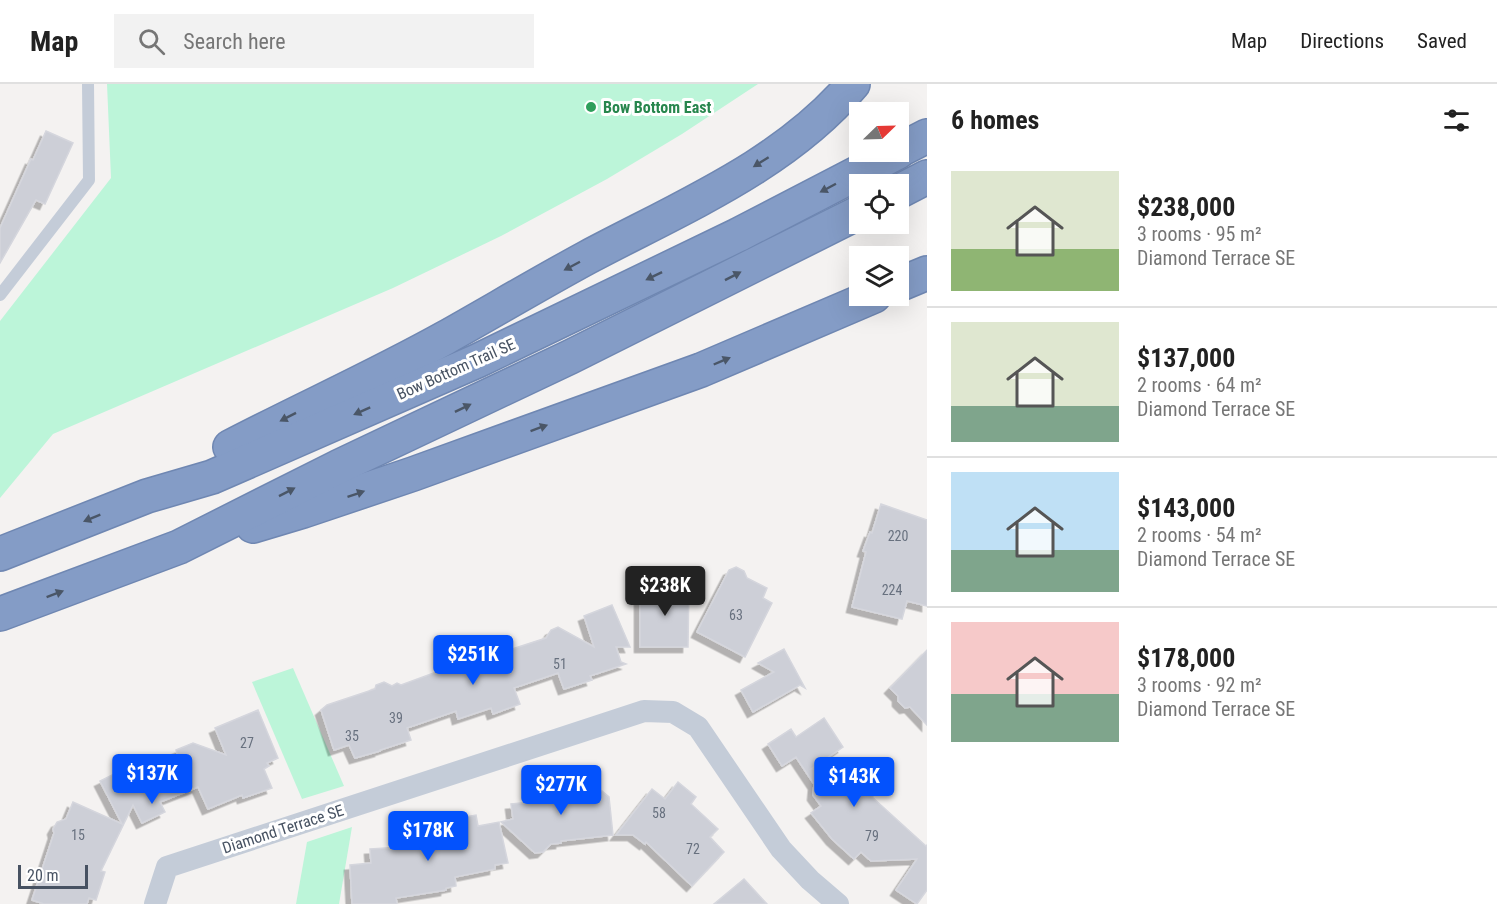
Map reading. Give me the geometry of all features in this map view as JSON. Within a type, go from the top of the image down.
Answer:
[{"type":"highway","points":[[147,496],[197,463],[444,338],[515,297],[728,183],[802,133],[831,109],[853,84]]},
{"type":"highway","name":"Bow Bottom Trail SE","points":[[909,145],[927,136]]},
{"type":"highway","name":"Bow Bottom Trail SE","points":[[0,554],[147,496],[212,477],[477,361],[738,235],[877,162]]},
{"type":"highway","points":[[909,186],[927,177]]},
{"type":"highway","points":[[179,547],[338,467],[570,357],[849,218]]},
{"type":"highway","points":[[909,280],[927,273]]},
{"type":"highway","points":[[0,614],[179,547],[303,512],[701,370],[851,306]]},
{"type":"street","name":"Diamond Terrace SE","points":[[155,904],[167,867],[644,711],[673,712],[698,727],[781,849],[810,880],[838,904]]},
{"type":"lane","points":[[0,295],[89,180],[88,84]]},
{"type":"green space","points":[[107,84],[758,84],[682,134],[607,179],[501,236],[393,288],[53,434],[0,498],[0,321],[111,178]]},
{"type":"green space","points":[[293,668],[344,786],[302,799],[252,682]]},
{"type":"green space","points":[[352,827],[339,904],[296,904],[307,842]]},
{"type":"building","points":[[46,131],[73,143],[45,204],[36,200],[0,263],[0,228]]},
{"type":"building","points":[[881,504],[927,520],[927,606],[907,601],[902,619],[852,607],[866,552],[863,551],[870,532],[872,533]]},
{"type":"building","points":[[736,567],[744,571],[747,578],[767,588],[763,598],[772,603],[745,657],[697,632],[729,570]]},
{"type":"building","points":[[670,582],[689,583],[688,647],[640,647],[640,591],[661,591],[661,587],[671,587]]},
{"type":"building","points":[[612,605],[630,647],[616,647],[621,662],[626,664],[590,676],[592,680],[564,689],[558,673],[514,688],[520,704],[493,714],[491,708],[458,719],[456,711],[407,728],[411,740],[380,751],[355,758],[349,745],[334,750],[321,710],[327,705],[375,689],[376,685],[384,682],[392,686],[397,683],[401,685],[483,655],[494,648],[503,652],[546,638],[551,630],[558,627],[594,647],[584,616]]},
{"type":"building","points":[[784,649],[805,688],[800,685],[753,712],[741,690],[774,672],[758,663]]},
{"type":"building","points":[[927,650],[927,725],[910,707],[905,708],[898,701],[898,696],[890,688]]},
{"type":"building","points":[[258,710],[278,758],[267,763],[269,766],[264,769],[272,788],[243,798],[242,795],[208,809],[198,787],[160,802],[165,812],[142,823],[133,805],[101,871],[105,872],[96,900],[89,898],[87,904],[44,904],[32,900],[54,833],[53,829],[57,822],[66,819],[73,802],[122,824],[100,781],[141,764],[145,771],[178,757],[176,750],[193,743],[226,755],[215,728]]},
{"type":"building","points":[[824,718],[843,747],[811,769],[857,773],[874,795],[872,797],[927,845],[927,890],[917,904],[896,890],[917,859],[871,861],[861,852],[854,859],[832,839],[811,813],[821,806],[813,795],[814,784],[796,757],[782,766],[768,744],[791,729],[796,737]]},
{"type":"building","points":[[587,779],[589,793],[602,791],[609,797],[613,835],[561,841],[561,843],[551,844],[543,852],[535,853],[501,822],[513,819],[511,804],[533,802],[531,789],[561,786],[560,783]]},
{"type":"building","points":[[678,782],[696,797],[691,804],[718,829],[710,837],[724,852],[692,886],[646,842],[645,844],[633,835],[616,835],[652,789],[665,799]]},
{"type":"building","points":[[476,815],[478,826],[499,822],[508,863],[495,865],[495,869],[455,877],[456,886],[446,888],[446,890],[396,898],[397,904],[352,904],[350,865],[371,863],[370,849],[403,847],[402,837],[454,829],[452,819]]},
{"type":"building","points":[[744,879],[767,904],[714,904]]},
{"type":"place","name":"Bow Bottom East","points":[[591,107]]}]
